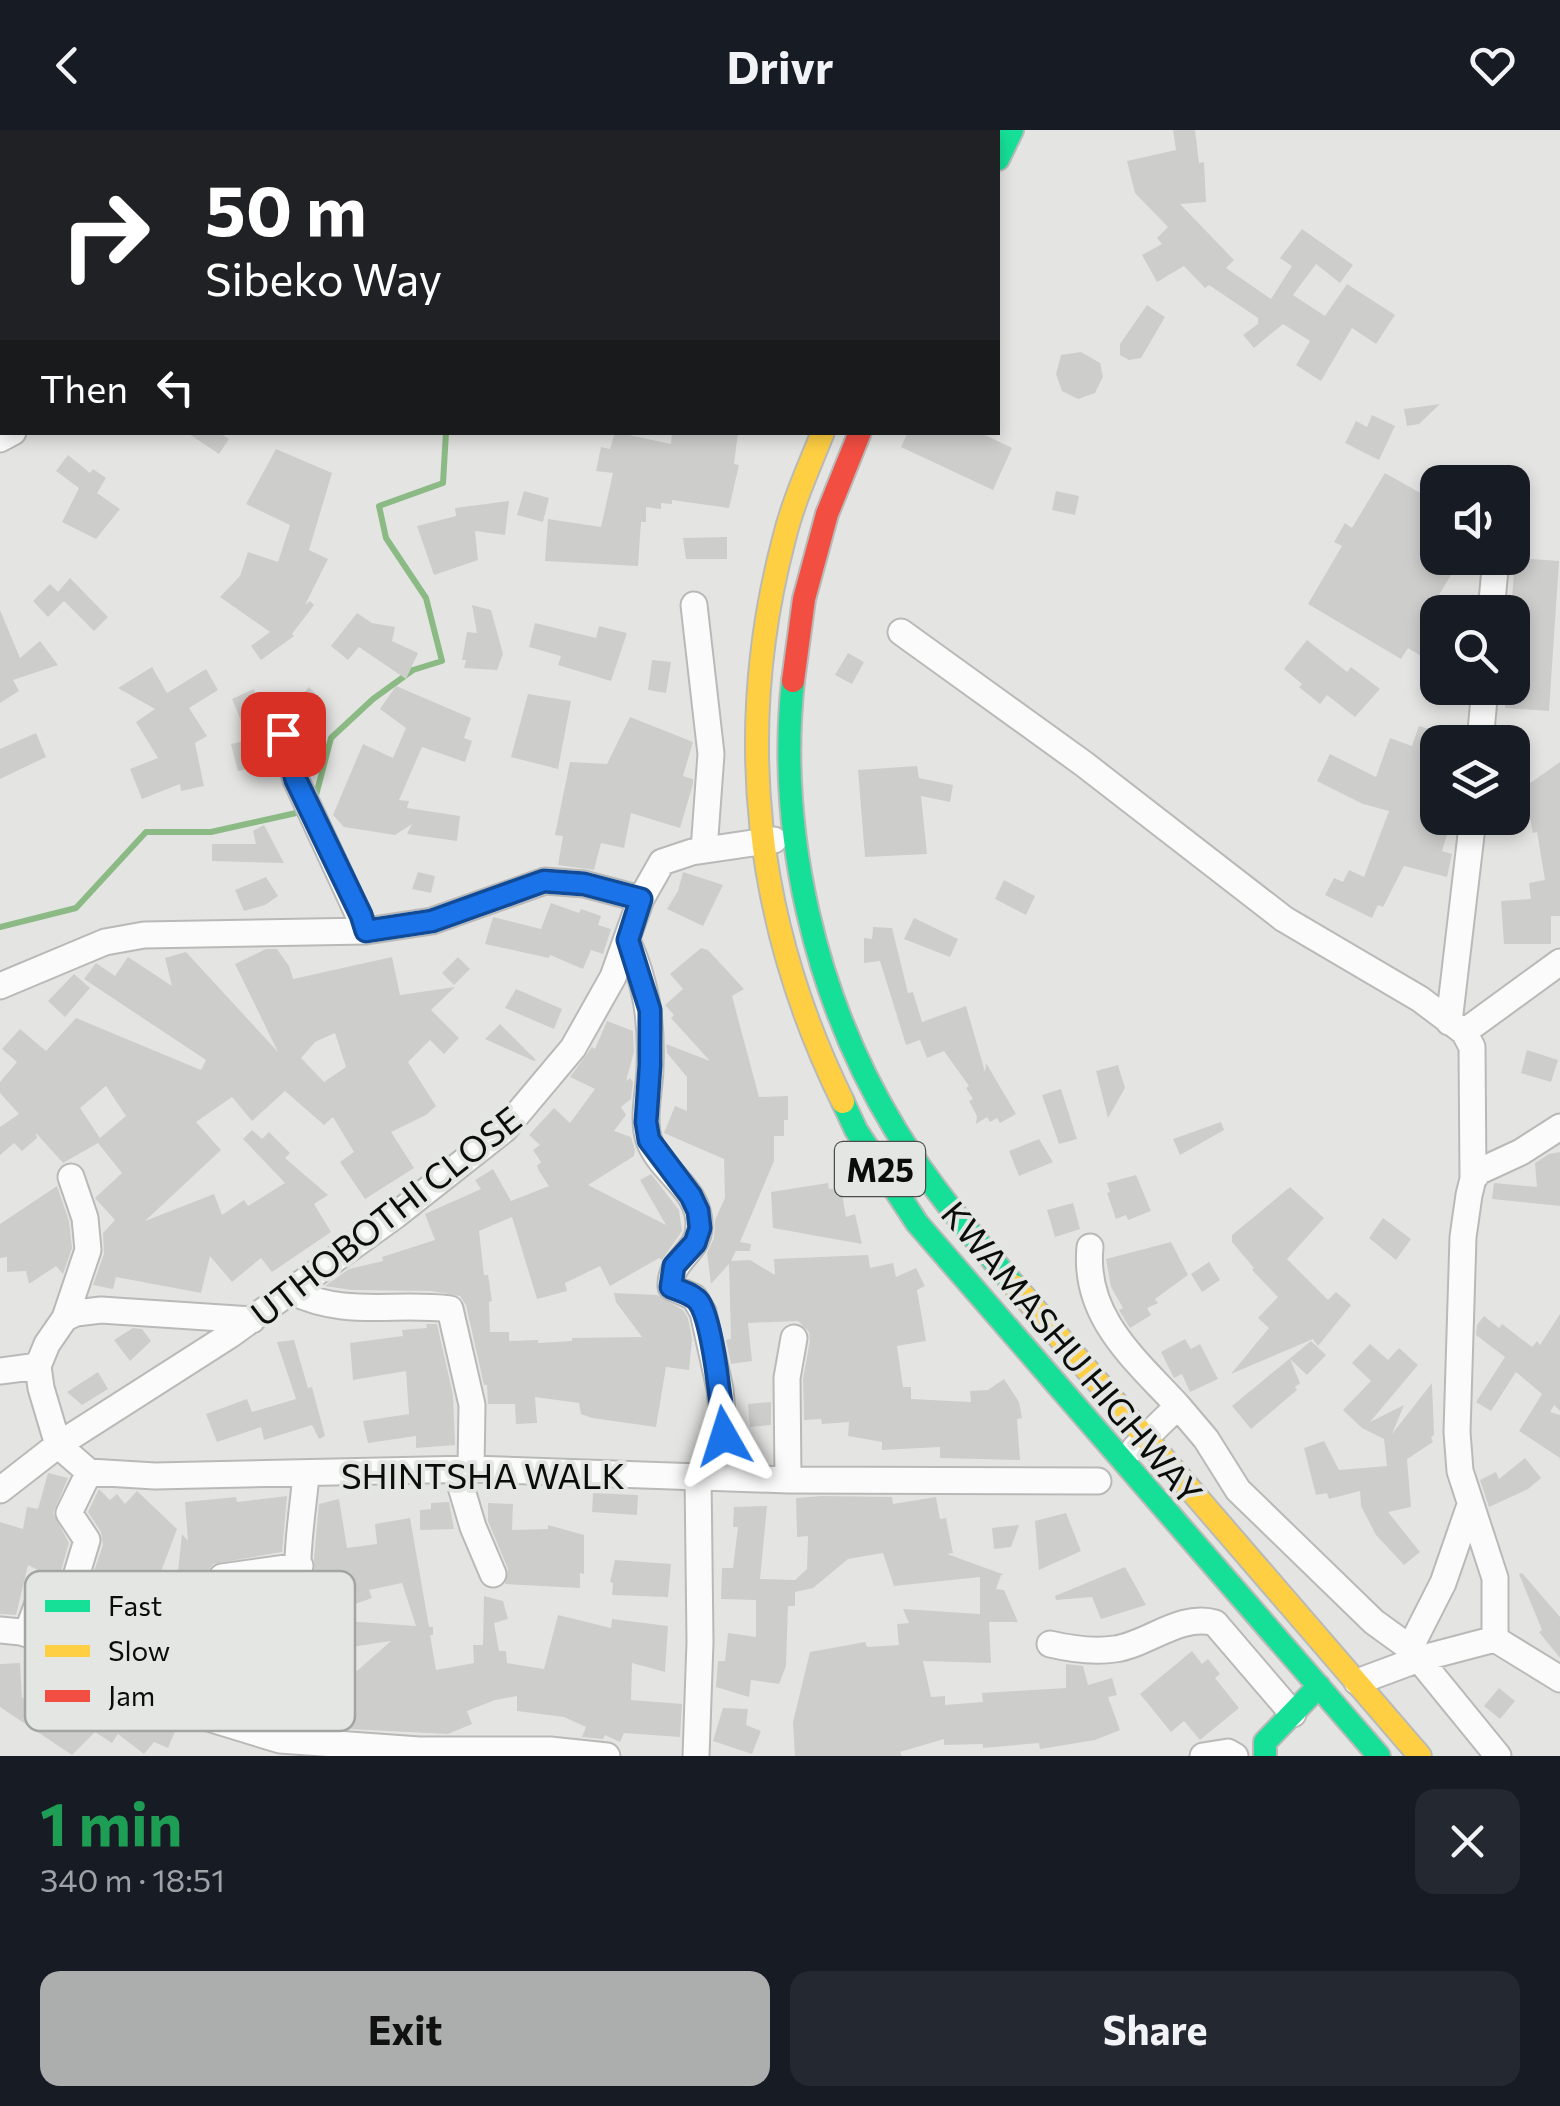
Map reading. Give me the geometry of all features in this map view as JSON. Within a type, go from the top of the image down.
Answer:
[{"type":"main road","points":[[1000,155],[1012,130]]},
{"type":"main road","name":"KWAMASHU HIGHWAY","points":[[822,435],[783,540],[766,617],[756,730],[761,842],[788,974],[812,1043],[855,1128],[905,1207],[1379,1756]]},
{"type":"main road","name":"KWAMASHU HIGHWAY","points":[[859,435],[840,473],[805,594],[788,731],[793,837],[818,958],[836,1009],[884,1111],[919,1168],[984,1250],[1420,1756]]},
{"type":"main road","points":[[1265,1756],[1265,1742],[1319,1686]]},
{"type":"street","points":[[694,605],[711,754],[704,850]]},
{"type":"street","points":[[900,632],[1084,764],[1284,920],[1420,998],[1456,1027],[1472,1047],[1473,1179],[1464,1238],[1457,1413],[1460,1470],[1495,1578],[1495,1639]]},
{"type":"street","points":[[283,734],[296,780],[366,931]]},
{"type":"street","points":[[1456,1027],[1472,835]]},
{"type":"street","name":"UTHOBOTHI CLOSE","points":[[0,1490],[58,1445],[252,1320],[396,1215],[504,1129],[573,1048],[613,976],[641,899],[662,862],[704,850],[793,837]]},
{"type":"street","points":[[0,986],[105,942],[144,935],[366,931],[432,921],[544,881],[584,884],[641,899]]},
{"type":"street","points":[[628,940],[650,1010],[646,1122],[649,1140],[698,1211],[698,1236],[674,1266],[671,1287],[694,1296],[704,1312],[720,1389],[724,1436],[710,1476],[696,1756]]},
{"type":"street","points":[[1456,1027],[1560,962]]},
{"type":"street","points":[[1473,1179],[1480,1170],[1521,1152],[1560,1127]]},
{"type":"street","points":[[71,1177],[85,1218],[88,1250],[65,1318],[38,1366],[58,1445],[88,1472],[69,1514],[87,1540],[78,1571]]},
{"type":"street","points":[[1090,1248],[1089,1282],[1098,1310],[1115,1337],[1198,1428],[1243,1496],[1374,1622],[1414,1654],[1498,1756]]},
{"type":"street","points":[[290,1291],[338,1308],[447,1307],[452,1314],[472,1405],[464,1470],[473,1527],[493,1574]]},
{"type":"street","points":[[65,1318],[101,1310],[252,1320]]},
{"type":"street","points":[[788,1480],[787,1378],[794,1338]]},
{"type":"street","points":[[0,1371],[38,1366]]},
{"type":"street","points":[[1123,1458],[1178,1406]]},
{"type":"street","name":"SHINTSHA WALK","points":[[88,1472],[155,1476],[464,1470],[788,1480],[1098,1481]]},
{"type":"street","points":[[300,1571],[306,1475]]},
{"type":"street","points":[[1414,1654],[1470,1505]]},
{"type":"street","points":[[265,1571],[300,1566]]},
{"type":"street","points":[[1050,1644],[1085,1650],[1114,1649],[1194,1620],[1215,1622],[1292,1714]]},
{"type":"street","points":[[0,1630],[25,1633]]},
{"type":"street","points":[[1356,1682],[1414,1654],[1495,1639],[1560,1679]]},
{"type":"street","points":[[251,1731],[280,1740],[420,1750],[550,1750],[607,1756]]},
{"type":"street","points":[[322,1743],[323,1731]]},
{"type":"street","points":[[1203,1756],[1228,1752],[1235,1756]]},
{"type":"building","points":[[1173,130],[1195,130],[1199,163],[1204,162],[1206,202],[1180,204],[1234,260],[1226,268],[1271,299],[1292,266],[1280,258],[1302,229],[1353,265],[1340,283],[1316,264],[1293,295],[1325,316],[1347,284],[1395,315],[1376,344],[1352,328],[1321,381],[1296,365],[1310,341],[1283,324],[1254,348],[1243,335],[1258,324],[1258,318],[1209,285],[1205,288],[1184,266],[1157,282],[1142,255],[1162,244],[1157,238],[1168,227],[1135,193],[1127,161],[1176,150]]},
{"type":"building","points":[[1147,305],[1165,317],[1141,358],[1129,360],[1120,355],[1120,344]]},
{"type":"building","points":[[1081,352],[1100,363],[1103,377],[1095,393],[1078,399],[1062,391],[1056,374],[1061,355]]},
{"type":"building","points":[[1440,404],[1419,424],[1407,426],[1404,409]]},
{"type":"building","points":[[1372,415],[1395,426],[1379,460],[1345,443],[1356,421],[1367,427]]},
{"type":"building","points":[[190,435],[223,435],[229,439],[219,454]]},
{"type":"building","points":[[614,435],[671,444],[672,435],[738,435],[734,464],[739,465],[729,508],[672,500],[672,504],[661,503],[661,509],[646,507],[638,566],[545,561],[548,519],[601,527],[613,473],[596,471],[601,447],[610,449]]},
{"type":"building","points":[[907,435],[985,435],[1012,448],[993,490],[901,447]]},
{"type":"building","points":[[276,449],[332,473],[309,550],[328,559],[305,605],[310,601],[314,605],[294,636],[261,660],[251,646],[270,632],[220,597],[240,576],[248,552],[278,562],[290,525],[246,504]]},
{"type":"building","points":[[68,455],[90,473],[93,469],[106,478],[97,493],[120,509],[96,539],[62,522],[79,488],[56,471]]},
{"type":"building","points":[[1385,473],[1420,493],[1420,575],[1451,575],[1439,595],[1420,595],[1420,655],[1408,648],[1401,659],[1308,604],[1342,546],[1334,542],[1345,523],[1352,528]]},
{"type":"building","points":[[524,491],[549,498],[543,522],[517,515]]},
{"type":"building","points":[[1056,491],[1079,496],[1075,515],[1052,510]]},
{"type":"building","points":[[509,501],[505,535],[475,531],[478,560],[434,575],[417,526],[456,516],[455,508]]},
{"type":"building","points":[[727,537],[727,559],[686,559],[683,538]]},
{"type":"building","points":[[1530,559],[1559,561],[1549,711],[1505,708],[1530,705],[1530,595],[1512,595],[1514,575],[1530,575]]},
{"type":"building","points":[[70,578],[108,617],[94,631],[64,601],[48,617],[33,601],[50,584],[58,592]]},
{"type":"building","points":[[472,605],[491,610],[503,654],[497,670],[464,668],[467,632],[477,633]]},
{"type":"building","points":[[0,610],[20,658],[40,641],[58,665],[13,680],[19,691],[0,703]]},
{"type":"building","points":[[357,613],[372,623],[395,627],[392,641],[418,653],[406,679],[359,647],[348,660],[331,646]]},
{"type":"building","points":[[535,623],[596,638],[599,626],[627,633],[611,681],[558,665],[561,656],[529,647]]},
{"type":"building","points":[[1307,640],[1347,672],[1351,667],[1380,689],[1355,717],[1327,695],[1320,704],[1284,669]]},
{"type":"building","points":[[848,653],[864,662],[852,684],[835,675]]},
{"type":"building","points":[[652,660],[671,662],[666,693],[648,690]]},
{"type":"building","points":[[152,667],[167,693],[206,669],[218,690],[189,708],[207,736],[195,743],[204,786],[181,791],[180,784],[142,799],[130,769],[158,758],[136,722],[155,709],[118,688]]},
{"type":"building","points":[[396,686],[471,718],[464,738],[472,741],[465,762],[422,747],[399,800],[409,801],[407,808],[460,816],[457,841],[407,834],[412,824],[395,835],[344,827],[333,815],[363,744],[393,758],[406,728],[380,709]]},
{"type":"building","points":[[309,687],[321,699],[308,713],[296,701]]},
{"type":"building","points":[[254,689],[270,748],[264,750],[267,764],[238,771],[231,744],[249,740],[232,699]]},
{"type":"building","points":[[528,694],[571,701],[558,769],[511,757]]},
{"type":"building","points":[[630,717],[693,742],[683,776],[693,779],[693,784],[680,828],[631,813],[624,848],[601,843],[594,870],[558,865],[563,836],[555,835],[570,762],[607,764]]},
{"type":"building","points":[[1420,726],[1420,835],[1447,835],[1442,851],[1452,854],[1447,877],[1404,866],[1383,907],[1378,905],[1372,918],[1325,895],[1334,878],[1343,882],[1349,870],[1364,877],[1389,811],[1363,804],[1317,781],[1330,754],[1376,777],[1390,738],[1412,746]]},
{"type":"building","points":[[36,733],[46,757],[0,779],[0,749]]},
{"type":"building","points":[[1560,762],[1560,916],[1551,916],[1551,944],[1504,944],[1501,901],[1531,899],[1529,883],[1545,880],[1537,832],[1533,833],[1530,817],[1530,783]]},
{"type":"building","points":[[917,766],[919,778],[953,785],[950,802],[921,796],[927,854],[865,857],[858,770]]},
{"type":"building","points":[[264,825],[284,863],[212,861],[212,844],[256,844],[253,831]]},
{"type":"building","points":[[418,872],[435,876],[431,893],[412,889]]},
{"type":"building","points":[[683,872],[723,885],[703,926],[667,909]]},
{"type":"building","points":[[266,877],[278,896],[244,911],[235,890]]},
{"type":"building","points":[[1004,880],[1035,896],[1026,915],[995,899]]},
{"type":"building","points":[[551,903],[601,916],[598,925],[611,929],[603,954],[591,950],[583,969],[550,955],[549,958],[485,944],[493,917],[541,929]]},
{"type":"building","points":[[914,918],[958,939],[950,957],[904,939]]},
{"type":"building","points":[[873,927],[892,928],[908,993],[913,992],[922,1022],[966,1006],[985,1072],[986,1063],[1016,1114],[1000,1123],[997,1118],[990,1122],[987,1117],[976,1124],[977,1116],[969,1101],[973,1099],[966,1088],[969,1086],[944,1051],[927,1058],[920,1040],[906,1045],[880,961],[864,963],[864,938],[872,939]]},
{"type":"building","points":[[701,948],[708,950],[744,989],[732,996],[759,1097],[788,1096],[784,1136],[774,1136],[774,1161],[740,1242],[751,1244],[750,1251],[736,1251],[731,1261],[750,1260],[775,1275],[774,1259],[868,1255],[870,1268],[893,1263],[896,1277],[916,1268],[925,1286],[917,1290],[926,1341],[897,1346],[903,1387],[911,1387],[911,1399],[971,1402],[970,1391],[988,1390],[1004,1379],[1019,1402],[1020,1460],[940,1458],[940,1447],[882,1450],[882,1442],[848,1436],[849,1422],[822,1424],[821,1419],[804,1420],[803,1379],[810,1340],[809,1332],[798,1321],[748,1323],[752,1361],[731,1364],[726,1340],[731,1339],[729,1264],[711,1284],[707,1253],[725,1198],[724,1159],[664,1133],[675,1106],[687,1111],[687,1077],[667,1053],[666,1044],[710,1061],[671,1018],[674,1015],[665,1005],[683,989],[670,974]]},
{"type":"building","points":[[266,949],[277,949],[293,979],[392,957],[400,995],[455,987],[431,1010],[459,1038],[444,1054],[430,1040],[408,1062],[436,1106],[391,1132],[414,1168],[365,1199],[340,1162],[354,1152],[333,1117],[324,1125],[285,1091],[252,1121],[232,1097],[196,1122],[221,1150],[145,1221],[214,1194],[222,1215],[244,1200],[248,1206],[285,1183],[243,1139],[252,1130],[262,1139],[269,1132],[290,1153],[285,1158],[328,1195],[314,1204],[331,1232],[272,1272],[261,1258],[232,1282],[210,1256],[201,1293],[116,1277],[113,1289],[93,1285],[104,1254],[103,1233],[115,1220],[95,1198],[122,1173],[98,1143],[63,1163],[36,1133],[37,1138],[22,1151],[14,1143],[0,1155],[0,1127],[19,1114],[0,1093],[0,1082],[17,1062],[2,1049],[20,1029],[46,1051],[76,1018],[201,1070],[206,1060],[84,979],[96,963],[115,976],[128,957],[172,986],[165,958],[186,952],[278,1052],[235,964]],"holes":[[[335,1033],[346,1067],[324,1082],[301,1058],[315,1042]],[[106,1086],[126,1116],[100,1138],[80,1108]]]},
{"type":"building","points":[[458,957],[470,969],[454,985],[442,973]]},
{"type":"building","points":[[74,974],[90,988],[65,1017],[48,1001]]},
{"type":"building","points":[[516,989],[562,1009],[554,1029],[505,1008]]},
{"type":"building","points":[[607,1021],[633,1031],[634,1052],[626,1081],[630,1078],[633,1082],[631,1099],[621,1107],[626,1115],[614,1131],[631,1137],[635,1150],[634,1156],[588,1185],[666,1225],[640,1180],[651,1174],[679,1210],[682,1231],[662,1260],[659,1258],[610,1286],[600,1266],[565,1283],[567,1291],[537,1299],[512,1217],[479,1231],[484,1275],[488,1275],[492,1301],[490,1332],[509,1332],[509,1341],[538,1343],[572,1338],[642,1337],[616,1302],[614,1293],[657,1295],[683,1310],[688,1318],[692,1339],[689,1370],[666,1367],[656,1427],[592,1418],[581,1414],[579,1403],[535,1397],[537,1423],[516,1424],[515,1404],[488,1404],[487,1385],[466,1305],[460,1296],[325,1286],[349,1269],[383,1261],[382,1257],[435,1240],[425,1214],[481,1189],[475,1180],[493,1169],[511,1201],[549,1186],[539,1171],[537,1166],[541,1162],[533,1150],[540,1145],[529,1135],[554,1108],[570,1123],[595,1089],[570,1077],[592,1047],[595,1049]]},
{"type":"building","points":[[500,1024],[536,1060],[485,1039]]},
{"type":"building","points":[[1527,1050],[1558,1060],[1551,1082],[1521,1073]]},
{"type":"building","points":[[1118,1065],[1125,1088],[1108,1118],[1096,1071]]},
{"type":"building","points":[[1061,1089],[1077,1139],[1059,1144],[1042,1095]]},
{"type":"building","points":[[1221,1122],[1224,1130],[1180,1155],[1173,1139]]},
{"type":"building","points":[[1039,1139],[1053,1162],[1019,1176],[1009,1151]]},
{"type":"building","points":[[1560,1152],[1560,1206],[1492,1199],[1494,1183],[1537,1187],[1535,1163]]},
{"type":"building","points":[[1136,1175],[1151,1211],[1128,1220],[1126,1215],[1116,1219],[1107,1183]]},
{"type":"building","points":[[828,1183],[829,1189],[841,1188],[846,1217],[855,1214],[862,1244],[773,1228],[771,1192]]},
{"type":"building","points":[[57,1186],[69,1221],[72,1248],[63,1274],[56,1266],[29,1284],[26,1271],[7,1272],[7,1257],[0,1258],[0,1224]]},
{"type":"building","points":[[1290,1187],[1324,1218],[1287,1259],[1328,1300],[1336,1292],[1351,1305],[1318,1346],[1313,1339],[1231,1374],[1269,1328],[1258,1318],[1278,1297],[1252,1270],[1232,1242],[1232,1235]]},
{"type":"building","points":[[1073,1203],[1080,1229],[1055,1237],[1047,1210]]},
{"type":"building","points":[[1383,1218],[1411,1239],[1396,1260],[1369,1238]]},
{"type":"building","points":[[1171,1242],[1188,1275],[1155,1299],[1158,1303],[1147,1308],[1151,1315],[1130,1328],[1111,1287],[1106,1259]]},
{"type":"building","points":[[1209,1262],[1220,1280],[1202,1292],[1191,1274]]},
{"type":"building","points":[[1560,1314],[1560,1411],[1554,1405],[1550,1412],[1560,1415],[1560,1458],[1519,1431],[1542,1394],[1516,1372],[1491,1411],[1476,1402],[1505,1357],[1476,1335],[1484,1316],[1499,1328],[1502,1324],[1532,1347],[1537,1341],[1540,1345]]},
{"type":"building","points":[[426,1324],[437,1324],[453,1395],[455,1445],[416,1448],[416,1436],[368,1443],[363,1421],[409,1414],[406,1371],[353,1380],[350,1343],[403,1336],[402,1330],[427,1328]]},
{"type":"building","points":[[133,1328],[142,1329],[151,1341],[130,1361],[114,1340]]},
{"type":"building","points":[[1185,1339],[1191,1349],[1200,1344],[1218,1379],[1190,1392],[1182,1374],[1174,1378],[1161,1352]]},
{"type":"building","points":[[294,1340],[325,1436],[319,1439],[312,1425],[264,1440],[261,1427],[217,1442],[206,1414],[247,1399],[252,1412],[296,1399],[277,1342]]},
{"type":"building","points":[[1311,1341],[1326,1355],[1307,1375],[1290,1359],[1300,1383],[1295,1387],[1297,1390],[1251,1429],[1232,1406]]},
{"type":"building","points":[[1370,1344],[1388,1360],[1399,1348],[1418,1365],[1370,1422],[1404,1405],[1392,1434],[1432,1383],[1433,1442],[1407,1459],[1411,1507],[1388,1512],[1420,1552],[1404,1565],[1376,1535],[1361,1506],[1360,1491],[1329,1499],[1327,1493],[1316,1495],[1304,1448],[1324,1441],[1339,1470],[1387,1466],[1384,1439],[1362,1428],[1343,1410],[1371,1381],[1352,1363]]},
{"type":"building","points":[[98,1372],[108,1389],[82,1405],[67,1392]]},
{"type":"building","points":[[771,1402],[771,1425],[750,1427],[748,1404]]},
{"type":"building","points":[[1525,1458],[1541,1478],[1528,1489],[1489,1507],[1480,1480],[1496,1472],[1499,1479]]},
{"type":"building","points":[[48,1473],[68,1478],[53,1513],[69,1543],[61,1571],[40,1571],[28,1565],[16,1615],[0,1614],[0,1522],[23,1529],[27,1507],[38,1509]]},
{"type":"building","points":[[99,1489],[110,1500],[117,1494],[125,1504],[137,1491],[177,1529],[161,1571],[94,1571],[103,1545],[101,1532],[88,1512]]},
{"type":"building","points":[[593,1493],[638,1495],[637,1515],[592,1512]]},
{"type":"building","points":[[287,1496],[282,1552],[213,1564],[208,1571],[178,1571],[182,1534],[188,1541],[185,1502],[236,1497],[237,1502]]},
{"type":"building","points":[[892,1497],[893,1504],[936,1497],[940,1519],[946,1518],[953,1553],[947,1554],[1005,1575],[1001,1575],[996,1589],[1004,1590],[1018,1622],[989,1622],[991,1663],[923,1661],[931,1697],[945,1696],[945,1705],[983,1702],[982,1693],[1066,1688],[1066,1664],[1083,1666],[1088,1685],[1112,1678],[1117,1695],[1108,1697],[1120,1730],[1095,1740],[1040,1749],[1039,1743],[983,1748],[983,1744],[944,1745],[944,1739],[900,1752],[902,1756],[795,1756],[793,1722],[810,1652],[865,1642],[867,1647],[899,1645],[897,1624],[909,1623],[903,1609],[980,1614],[980,1577],[894,1586],[883,1553],[848,1559],[813,1588],[795,1592],[795,1606],[788,1606],[786,1666],[779,1684],[751,1680],[749,1697],[716,1687],[718,1661],[725,1661],[728,1633],[756,1637],[756,1600],[721,1599],[722,1568],[733,1568],[738,1527],[733,1527],[734,1507],[767,1506],[760,1579],[795,1580],[807,1569],[808,1536],[797,1537],[796,1498]]},
{"type":"building","points":[[339,1499],[347,1548],[377,1544],[375,1524],[410,1518],[429,1627],[433,1627],[430,1635],[436,1670],[474,1663],[473,1645],[483,1645],[484,1596],[503,1601],[508,1619],[494,1623],[499,1651],[506,1651],[507,1663],[544,1669],[558,1615],[611,1628],[612,1619],[668,1626],[665,1672],[632,1663],[631,1700],[682,1704],[680,1737],[624,1733],[620,1742],[605,1735],[603,1739],[582,1737],[586,1727],[564,1717],[517,1711],[517,1696],[467,1711],[472,1724],[448,1734],[355,1729],[355,1673],[391,1641],[355,1646],[355,1622],[416,1626],[402,1583],[369,1590],[372,1598],[355,1604],[355,1571],[315,1571],[319,1504]]},
{"type":"building","points":[[449,1502],[454,1529],[420,1530],[420,1510],[431,1509],[431,1503]]},
{"type":"building","points":[[488,1503],[513,1504],[512,1530],[548,1529],[548,1525],[584,1535],[580,1588],[505,1584],[508,1569],[488,1521]]},
{"type":"building","points":[[1066,1513],[1081,1551],[1039,1570],[1035,1521]]},
{"type":"building","points":[[1019,1525],[1011,1547],[994,1549],[992,1528]]},
{"type":"building","points":[[615,1560],[671,1564],[668,1597],[612,1595],[610,1582]]},
{"type":"building","points":[[1125,1567],[1146,1605],[1101,1619],[1092,1597],[1056,1600],[1055,1596]]},
{"type":"building","points":[[1519,1574],[1560,1617],[1560,1658],[1539,1632],[1542,1630]]},
{"type":"building","points":[[1192,1651],[1202,1664],[1208,1659],[1220,1674],[1215,1678],[1239,1708],[1200,1740],[1184,1721],[1171,1732],[1140,1694]]},
{"type":"building","points":[[20,1663],[25,1724],[0,1707],[0,1664]]},
{"type":"building","points":[[1499,1688],[1515,1701],[1500,1719],[1484,1706]]},
{"type":"building","points":[[723,1708],[748,1709],[746,1725],[761,1731],[752,1754],[713,1741]]},
{"type":"building","points":[[36,1731],[175,1731],[168,1748],[154,1742],[144,1754],[118,1734],[112,1743],[95,1732],[72,1755]]},
{"type":"waterway","points":[[315,799],[331,738],[373,699],[413,670],[442,661],[426,598],[386,538],[379,506],[443,483],[446,435]]},
{"type":"waterway","points":[[0,927],[76,908],[146,832],[211,832],[305,811]]},
{"type":"traffic: fast","points":[[1000,155],[1012,130]]},
{"type":"traffic: fast","points":[[793,681],[791,797],[797,855],[823,970],[843,1025],[867,1078],[908,1150],[1015,1286]]},
{"type":"traffic: fast","points":[[843,1102],[856,1130],[917,1223],[1379,1756]]},
{"type":"traffic: fast","points":[[1265,1756],[1265,1742],[1319,1686]]},
{"type":"traffic: slow","points":[[822,435],[788,525],[768,612],[759,684],[757,755],[761,826],[789,966],[843,1102]]},
{"type":"traffic: slow","points":[[1015,1286],[1420,1756]]},
{"type":"traffic: jam","points":[[793,681],[804,599],[827,514],[859,435]]},
{"type":"route","points":[[283,734],[296,780],[366,931],[432,921],[544,881],[584,884],[641,899],[628,940],[650,1010],[646,1122],[649,1140],[691,1196],[700,1228],[695,1243],[674,1266],[671,1287],[694,1296],[704,1312],[720,1389],[724,1436]]}]
